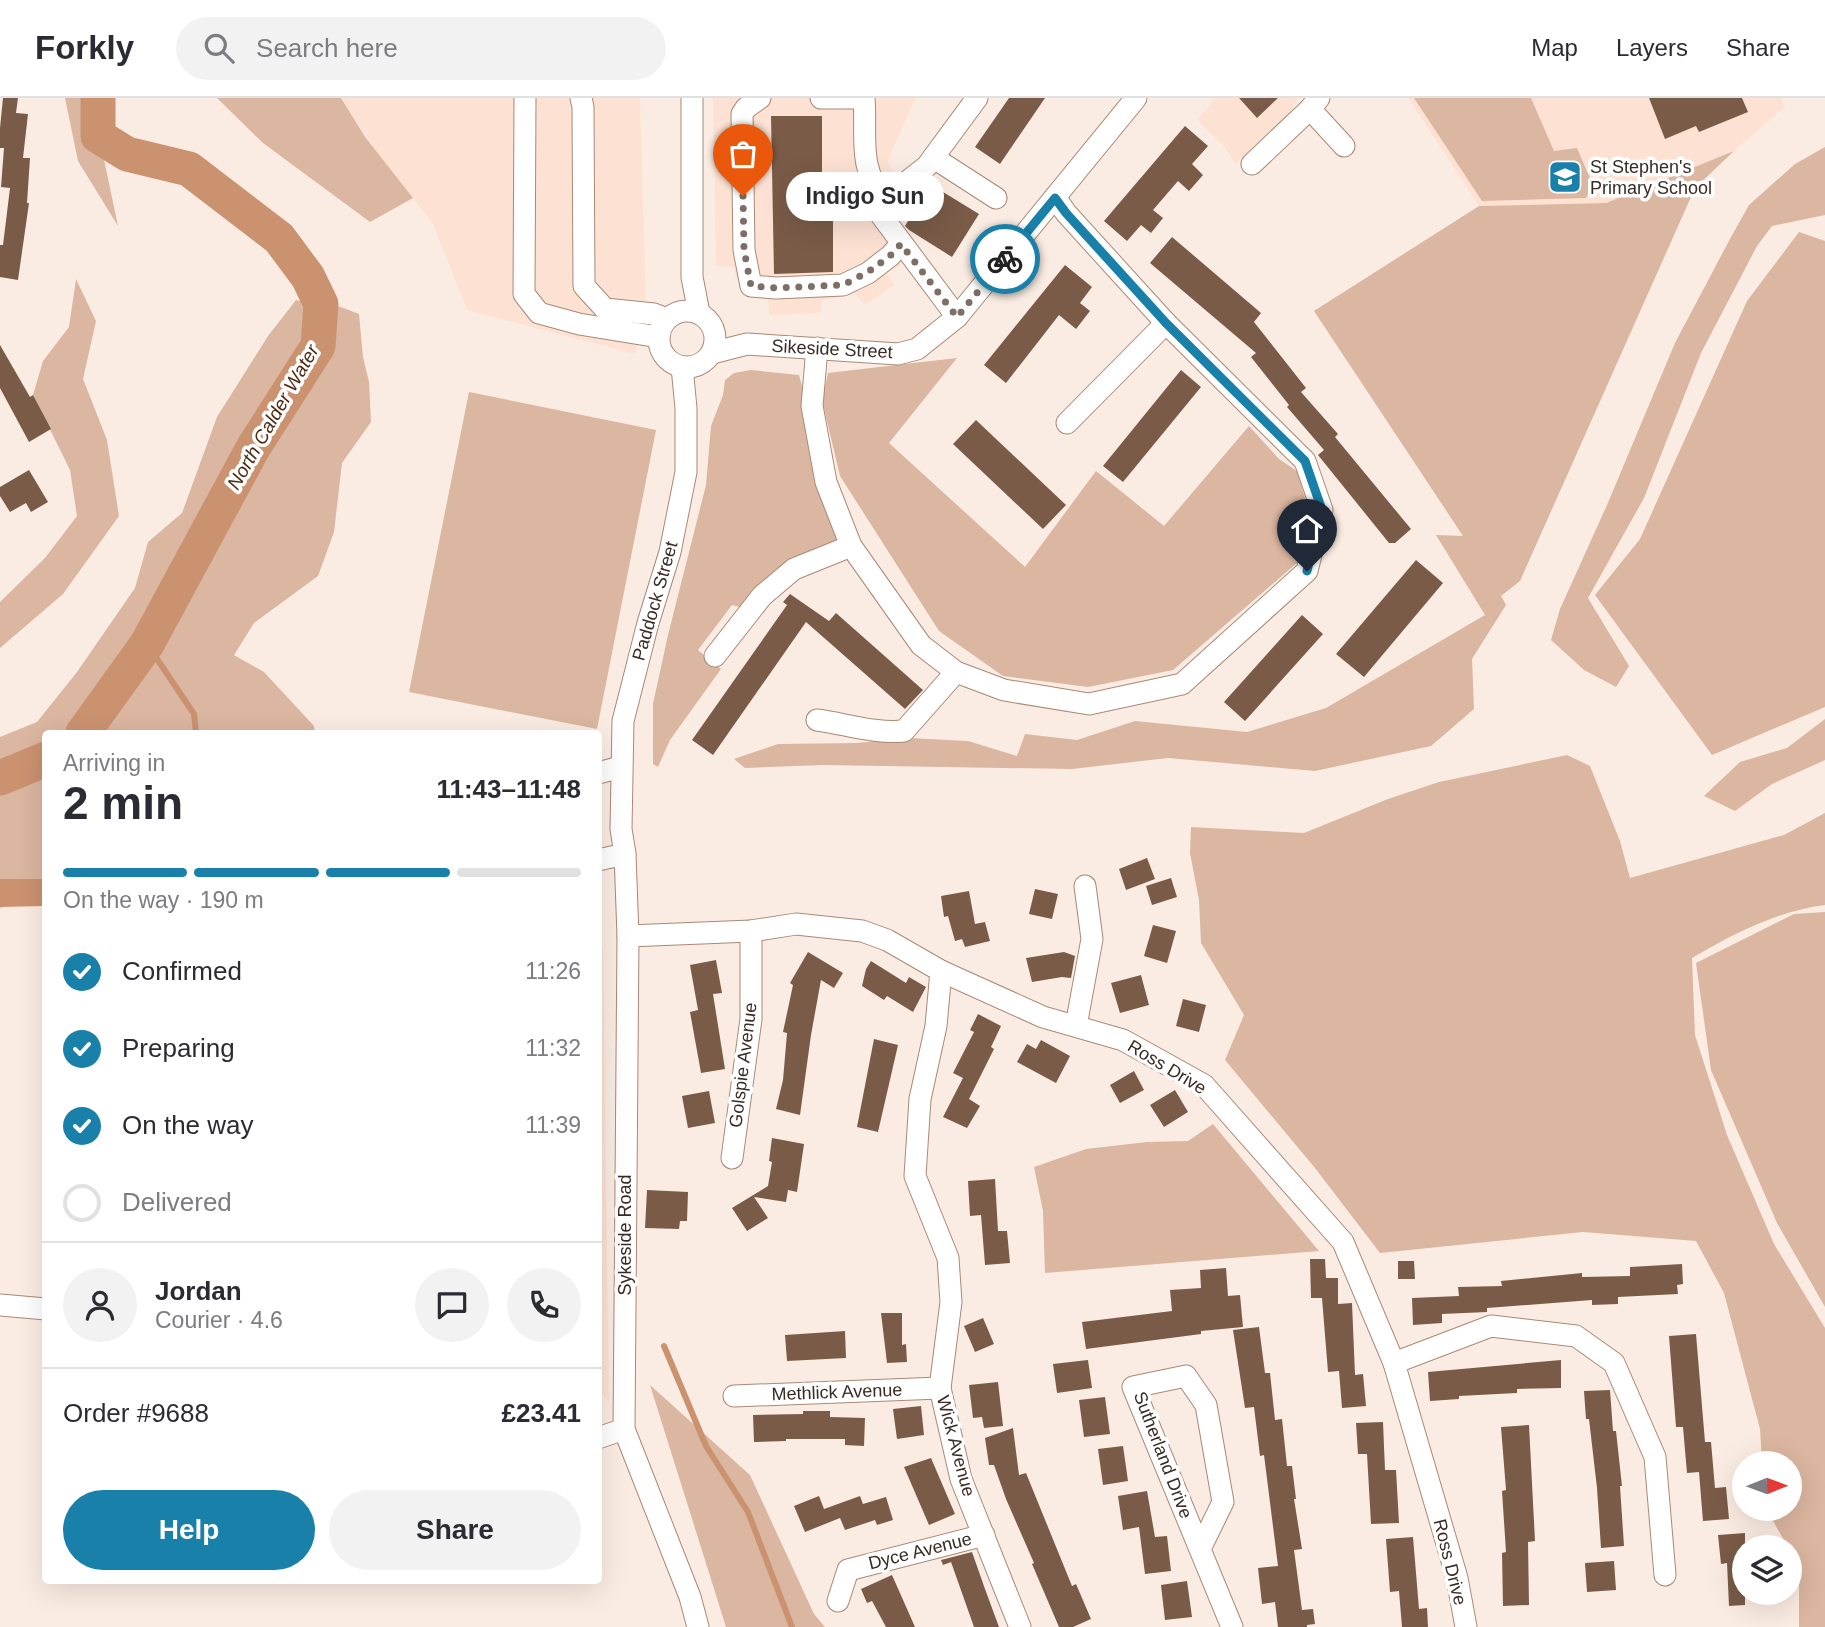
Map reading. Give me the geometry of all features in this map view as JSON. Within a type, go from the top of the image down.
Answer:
[{"type":"street","points":[[525,98],[524,294],[539,313],[573,322],[683,322]]},
{"type":"street","points":[[573,322],[584,286],[581,98]]},
{"type":"street","points":[[692,98],[692,277],[683,322],[662,353],[668,361],[697,362]]},
{"type":"street","points":[[760,98],[746,108],[743,114],[744,250],[751,286],[776,288],[843,285],[868,272],[901,244]]},
{"type":"street","points":[[821,98],[884,98]]},
{"type":"street","points":[[864,98],[865,159],[874,188],[885,200]]},
{"type":"street","points":[[957,317],[875,207],[927,166],[978,98]]},
{"type":"street","name":"Sikeside Street","points":[[683,322],[747,344],[898,354],[917,349],[957,317],[1136,98]]},
{"type":"street","points":[[1252,164],[1315,104],[1344,146]]},
{"type":"street","points":[[933,158],[996,198]]},
{"type":"street","points":[[817,348],[812,407],[826,482],[851,546],[921,645],[956,672],[1004,690],[1089,704],[1182,684],[1307,571],[1322,510],[1305,461],[1166,323],[1055,198]]},
{"type":"street","points":[[584,286],[605,309],[654,314],[683,322]]},
{"type":"street","name":"Paddock Street","points":[[621,829],[623,721],[648,623],[670,552],[686,472],[686,408],[697,362],[715,337],[683,322]]},
{"type":"street","points":[[1067,423],[1166,323]]},
{"type":"street","name":"Sikeside Street","points":[[697,362],[747,344]]},
{"type":"street","points":[[715,656],[762,596],[794,569],[851,546]]},
{"type":"street","points":[[817,720],[886,733],[904,731],[956,672]]},
{"type":"street","points":[[602,772],[621,766]]},
{"type":"street","name":"Sykeside Road","points":[[621,829],[625,854],[628,936],[624,1429],[690,1597],[698,1627]]},
{"type":"street","points":[[602,859],[625,854]]},
{"type":"street","points":[[1076,1026],[1092,939],[1085,886]]},
{"type":"street","name":"Ross Drive","points":[[628,936],[751,931],[796,924],[862,931],[887,940],[941,971],[1042,1017],[1123,1040],[1204,1085],[1342,1242],[1394,1363],[1457,1578],[1466,1627]]},
{"type":"street","name":"Golspie Avenue","points":[[732,1158],[751,1019],[751,931]]},
{"type":"street","name":"Wick Avenue","points":[[941,971],[936,1026],[920,1099],[915,1176],[948,1258],[951,1301],[940,1388],[961,1479],[1020,1627]]},
{"type":"street","points":[[0,1306],[42,1309]]},
{"type":"street","points":[[1394,1363],[1492,1325],[1576,1336],[1614,1363],[1655,1457],[1665,1575]]},
{"type":"street","name":"Sutherland Drive","points":[[1200,1549],[1223,1502],[1206,1405],[1186,1376],[1133,1387],[1232,1627]]},
{"type":"street","name":"Methlick Avenue","points":[[734,1396],[940,1388]]},
{"type":"street","points":[[602,1437],[624,1429]]},
{"type":"street","name":"Dyce Avenue","points":[[838,1601],[848,1570],[984,1535]]},
{"type":"shaded area","points":[[65,98],[91,98],[118,226],[78,161]]},
{"type":"shaded area","points":[[217,98],[341,98],[365,137],[413,198],[370,222],[263,143]]},
{"type":"shaded area","points":[[341,98],[640,98],[646,299],[635,354],[467,310],[433,224],[365,137]]},
{"type":"shaded area","points":[[713,98],[915,98],[888,161],[898,180],[866,205],[904,263],[887,273],[894,285],[865,305],[855,294],[822,300],[821,313],[769,315],[768,299],[756,298],[738,281],[733,267],[716,266]]},
{"type":"shaded area","points":[[1216,98],[1298,98],[1287,119],[1235,164],[1224,146],[1197,120]]},
{"type":"shaded area","name":"St Stephen's Primary School","points":[[1408,98],[1781,98],[1785,107],[1734,151],[1606,203],[1479,206]]},
{"type":"shaded area","points":[[1414,98],[1531,98],[1554,151],[1577,148],[1593,185],[1586,198],[1482,201]]},
{"type":"shaded area","points":[[1825,147],[1825,215],[1772,226],[1757,246],[1701,353],[1644,498],[1588,598],[1629,666],[1616,687],[1584,670],[1551,640],[1560,609],[1675,343],[1749,205],[1795,164]]},
{"type":"shaded area","points":[[1734,151],[1695,188],[1520,581],[1501,596],[1506,605],[1472,659],[1474,709],[1431,746],[1315,771],[1168,758],[1072,769],[823,765],[745,768],[734,759],[778,744],[857,743],[910,738],[968,741],[1017,756],[1025,734],[1077,740],[1135,721],[1247,732],[1326,708],[1485,615],[1436,535],[1463,536],[1314,311],[1479,206],[1606,203]]},
{"type":"shaded area","points":[[1799,232],[1825,241],[1825,707],[1712,755],[1595,595],[1640,539],[1747,301]]},
{"type":"shaded area","points":[[76,279],[96,321],[83,379],[107,440],[119,516],[63,594],[0,648],[0,602],[45,558],[77,516],[70,470],[33,395],[43,361],[69,327]]},
{"type":"shaded area","points":[[296,300],[341,307],[359,314],[363,357],[369,382],[371,422],[342,463],[334,532],[318,576],[254,623],[234,655],[264,672],[314,726],[315,730],[42,730],[42,897],[0,908],[0,737],[37,722],[77,672],[135,588],[148,542],[182,513],[217,417],[268,336]]},
{"type":"shaded area","points":[[957,358],[889,443],[1025,567],[1096,471],[1164,526],[1249,426],[1279,459],[1297,471],[1308,508],[1297,563],[1173,670],[1088,687],[1003,676],[939,631],[840,476],[822,400],[828,373]]},
{"type":"shaded area","points":[[751,370],[799,375],[841,532],[837,544],[782,565],[743,608],[732,605],[698,650],[721,669],[670,740],[658,767],[653,764],[653,704],[706,485],[711,426],[723,395],[725,380],[734,373]]},
{"type":"shaded area","points":[[469,392],[656,430],[597,729],[409,692]]},
{"type":"shaded area","points":[[1825,719],[1825,760],[1772,784],[1735,811],[1704,796],[1740,762],[1787,748]]},
{"type":"shaded area","points":[[1567,755],[1590,766],[1620,841],[1630,878],[1784,835],[1825,813],[1825,905],[1773,918],[1723,940],[1692,958],[1695,1035],[1727,1135],[1774,1244],[1825,1328],[1825,1627],[1799,1627],[1799,1605],[1802,1605],[1802,1535],[1781,1535],[1773,1521],[1802,1521],[1802,1451],[1761,1451],[1760,1429],[1724,1293],[1696,1241],[1583,1232],[1380,1253],[1315,1168],[1225,1060],[1244,1015],[1201,943],[1199,900],[1190,853],[1191,827],[1304,833],[1388,799],[1439,782]]},
{"type":"shaded area","points":[[0,879],[42,879],[42,906],[0,907]]},
{"type":"shaded area","points":[[1825,912],[1825,1307],[1777,1223],[1711,1070],[1696,963],[1794,914]]},
{"type":"shaded area","points":[[602,948],[603,948],[609,1402],[602,1394]]},
{"type":"shaded area","points":[[1213,1124],[1319,1251],[1045,1273],[1043,1211],[1034,1167],[1086,1149],[1147,1142],[1188,1141]]},
{"type":"shaded area","points":[[650,1385],[750,1475],[814,1614],[825,1627],[726,1627]]},
{"type":"building","points":[[3,98],[18,98],[16,113],[28,114],[23,158],[30,158],[29,203],[18,280],[0,277],[0,245],[3,245],[10,188],[1,187],[4,148],[0,148],[0,128]]},
{"type":"building","points":[[1009,98],[1045,98],[1000,164],[975,147]]},
{"type":"building","points":[[1239,98],[1278,98],[1257,118]]},
{"type":"building","points":[[1649,98],[1742,98],[1748,112],[1699,132],[1696,126],[1665,139]]},
{"type":"building","points":[[771,116],[822,116],[822,177],[833,177],[833,272],[774,274]]},
{"type":"building","points":[[1185,126],[1208,146],[1192,164],[1203,175],[1189,191],[1178,181],[1153,210],[1163,218],[1151,233],[1141,225],[1127,241],[1104,221]]},
{"type":"building","points":[[943,192],[979,214],[952,257],[905,226],[917,206],[930,214]]},
{"type":"building","points":[[1172,237],[1261,313],[1254,322],[1306,388],[1301,392],[1338,434],[1335,437],[1411,529],[1395,543],[1389,543],[1318,455],[1324,450],[1287,407],[1289,405],[1251,357],[1256,353],[1150,263]]},
{"type":"building","points":[[1065,265],[1092,287],[1080,303],[1090,311],[1076,329],[1059,315],[1006,383],[984,365]]},
{"type":"building","points":[[0,345],[30,397],[33,395],[51,429],[29,442],[0,388]]},
{"type":"building","points":[[1181,370],[1201,387],[1123,482],[1103,466]]},
{"type":"building","points":[[976,420],[1066,505],[1043,529],[953,444]]},
{"type":"building","points":[[29,470],[48,502],[31,512],[26,503],[10,512],[0,496],[0,487]]},
{"type":"building","points":[[1416,560],[1443,583],[1364,677],[1336,654]]},
{"type":"building","points":[[790,594],[829,621],[836,613],[923,690],[905,709],[806,622],[713,755],[692,740],[787,605],[783,602]]},
{"type":"building","points":[[1302,615],[1323,634],[1245,721],[1224,702]]},
{"type":"building","points":[[1147,858],[1155,879],[1126,890],[1119,869]]},
{"type":"building","points":[[1171,878],[1177,897],[1152,905],[1146,886]]},
{"type":"building","points":[[1035,889],[1058,894],[1052,919],[1029,914]]},
{"type":"building","points":[[969,891],[975,924],[985,922],[990,941],[965,947],[962,939],[955,941],[948,916],[944,917],[941,896]]},
{"type":"building","points":[[1153,925],[1176,931],[1167,963],[1144,956]]},
{"type":"building","points":[[808,952],[843,973],[834,988],[821,980],[800,1115],[776,1109],[783,1080],[787,1033],[783,1032],[793,985],[790,983]]},
{"type":"building","points":[[1064,952],[1075,956],[1071,978],[1032,982],[1026,958]]},
{"type":"building","points":[[716,960],[722,993],[713,994],[725,1069],[701,1073],[690,1012],[698,1010],[690,965]]},
{"type":"building","points":[[871,961],[906,983],[909,977],[926,987],[913,1012],[887,996],[884,1000],[862,986]]},
{"type":"building","points":[[1141,975],[1149,1005],[1120,1013],[1111,983]]},
{"type":"building","points":[[1183,999],[1206,1005],[1199,1032],[1176,1026]]},
{"type":"building","points":[[978,1014],[1001,1026],[991,1047],[994,1049],[969,1099],[980,1106],[967,1128],[943,1117],[963,1078],[953,1073],[974,1032],[970,1030]]},
{"type":"building","points":[[874,1039],[898,1045],[878,1132],[857,1127]]},
{"type":"building","points":[[1041,1040],[1070,1056],[1056,1083],[1017,1062],[1027,1044],[1036,1049]]},
{"type":"building","points":[[1134,1071],[1144,1090],[1120,1103],[1110,1085]]},
{"type":"building","points":[[1175,1090],[1188,1112],[1164,1127],[1150,1105]]},
{"type":"building","points":[[709,1091],[715,1123],[688,1128],[682,1096]]},
{"type":"building","points":[[772,1138],[804,1144],[797,1192],[788,1190],[786,1202],[754,1197],[768,1218],[747,1231],[732,1208],[768,1186]]},
{"type":"building","points":[[995,1179],[998,1231],[1007,1231],[1010,1263],[985,1265],[981,1215],[970,1216],[968,1181]]},
{"type":"building","points":[[647,1190],[688,1192],[687,1221],[680,1221],[679,1229],[645,1228]]},
{"type":"building","points":[[1310,1259],[1325,1259],[1326,1278],[1338,1278],[1338,1304],[1352,1303],[1355,1375],[1363,1374],[1366,1406],[1342,1408],[1339,1371],[1328,1372],[1322,1298],[1311,1298]]},
{"type":"building","points":[[1398,1261],[1414,1261],[1415,1279],[1398,1279]]},
{"type":"building","points":[[1682,1264],[1683,1284],[1677,1285],[1678,1294],[1618,1297],[1618,1304],[1592,1305],[1592,1300],[1487,1308],[1487,1312],[1442,1314],[1442,1323],[1413,1325],[1412,1298],[1459,1296],[1458,1287],[1502,1286],[1501,1281],[1582,1273],[1582,1277],[1630,1276],[1630,1267]]},
{"type":"building","points":[[1226,1268],[1228,1296],[1240,1295],[1243,1327],[1086,1349],[1082,1322],[1172,1311],[1170,1290],[1201,1288],[1200,1270]]},
{"type":"building","points":[[881,1313],[902,1313],[902,1345],[906,1344],[907,1362],[887,1363]]},
{"type":"building","points":[[983,1318],[994,1344],[975,1352],[964,1326]]},
{"type":"building","points":[[1259,1327],[1265,1373],[1270,1373],[1275,1420],[1282,1419],[1287,1466],[1292,1466],[1302,1549],[1294,1550],[1302,1610],[1313,1609],[1315,1624],[1307,1627],[1278,1627],[1275,1602],[1262,1604],[1258,1568],[1278,1566],[1264,1455],[1260,1456],[1254,1407],[1245,1408],[1233,1330]]},
{"type":"building","points":[[845,1331],[846,1358],[787,1361],[785,1335]]},
{"type":"building","points":[[1696,1334],[1705,1442],[1711,1442],[1715,1488],[1726,1487],[1729,1519],[1703,1521],[1699,1472],[1687,1473],[1683,1427],[1676,1427],[1669,1336]]},
{"type":"building","points":[[1088,1360],[1092,1388],[1057,1393],[1053,1364]]},
{"type":"building","points":[[1561,1360],[1561,1388],[1517,1389],[1517,1393],[1459,1396],[1459,1399],[1430,1401],[1428,1372]]},
{"type":"building","points":[[998,1382],[1003,1426],[984,1428],[982,1417],[973,1418],[969,1385]]},
{"type":"building","points":[[1610,1390],[1613,1431],[1616,1431],[1622,1486],[1624,1546],[1601,1548],[1597,1488],[1584,1391]]},
{"type":"building","points":[[1105,1397],[1110,1434],[1084,1437],[1079,1400]]},
{"type":"building","points":[[921,1406],[924,1435],[897,1439],[893,1409]]},
{"type":"building","points":[[803,1411],[830,1411],[830,1417],[865,1418],[864,1446],[845,1445],[845,1439],[754,1442],[753,1415],[803,1414]]},
{"type":"building","points":[[1383,1422],[1385,1470],[1396,1470],[1399,1523],[1371,1524],[1367,1454],[1358,1454],[1356,1423]]},
{"type":"building","points":[[1529,1425],[1535,1541],[1528,1542],[1529,1605],[1503,1606],[1502,1553],[1506,1552],[1502,1491],[1506,1490],[1501,1427]]},
{"type":"building","points":[[1013,1428],[1019,1475],[1026,1473],[1072,1586],[1076,1584],[1091,1619],[1073,1627],[1059,1627],[994,1465],[989,1465],[985,1438]]},
{"type":"building","points":[[1123,1446],[1128,1481],[1103,1485],[1098,1449]]},
{"type":"building","points":[[931,1458],[955,1514],[929,1525],[904,1467]]},
{"type":"building","points":[[1147,1491],[1155,1537],[1167,1536],[1171,1571],[1145,1574],[1139,1527],[1123,1530],[1118,1496]]},
{"type":"building","points":[[819,1496],[824,1509],[860,1496],[863,1504],[886,1497],[893,1520],[877,1525],[875,1520],[845,1530],[840,1518],[805,1532],[794,1506]]},
{"type":"building","points":[[1745,1533],[1732,1535],[1732,1605],[1745,1605],[1729,1606],[1727,1563],[1721,1564],[1718,1535]]},
{"type":"building","points":[[1413,1537],[1419,1609],[1427,1608],[1428,1627],[1402,1627],[1399,1591],[1390,1592],[1386,1539]]},
{"type":"building","points":[[972,1552],[999,1627],[974,1627],[951,1562],[943,1565],[941,1560]]},
{"type":"building","points":[[1614,1561],[1616,1590],[1587,1592],[1585,1563]]},
{"type":"building","points":[[892,1575],[915,1627],[886,1627],[872,1601],[867,1603],[861,1589]]},
{"type":"building","points":[[1187,1581],[1192,1617],[1165,1620],[1161,1585]]},
{"type":"waterway","name":"North Calder Water","points":[[85,730],[147,644],[253,448],[318,346],[321,304],[308,277],[279,238],[189,169],[127,154],[98,136],[98,98]]},
{"type":"waterway","points":[[147,644],[194,714],[196,730]]},
{"type":"waterway","name":"North Calder Water","points":[[0,778],[42,761]]},
{"type":"waterway","points":[[664,1346],[706,1446],[748,1512],[792,1627]]},
{"type":"way so far","points":[[743,196],[745,262],[751,286],[776,288],[843,285],[868,272],[901,244],[957,317],[1005,259]]},
{"type":"place","name":"St Stephen's Primary School","points":[[1565,177]]},
{"type":"place","name":"Indigo Sun","points":[[743,196]]},
{"type":"route","points":[[1005,259],[1055,198],[1166,323],[1305,461],[1322,510],[1307,571]]}]
